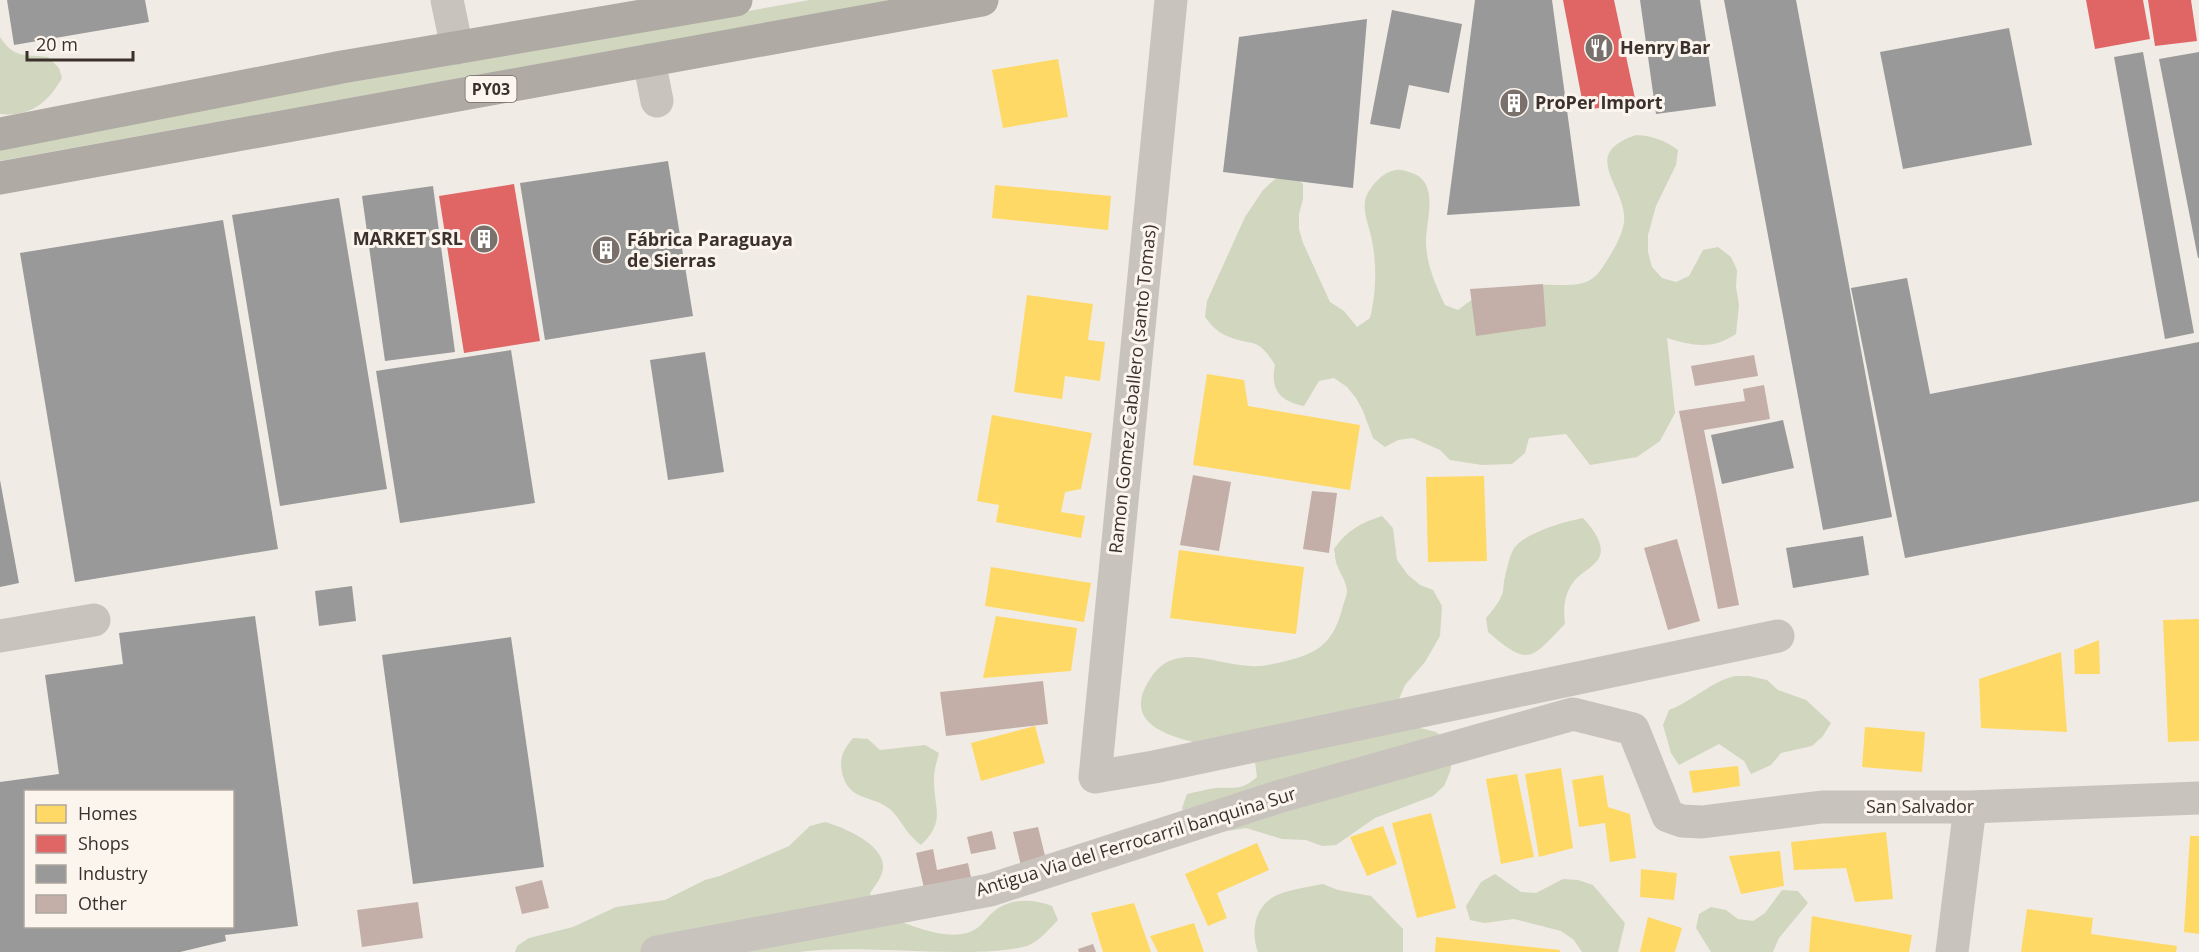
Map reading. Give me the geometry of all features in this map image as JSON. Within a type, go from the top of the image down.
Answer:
[{"type":"highway","points":[[0,134],[342,67],[736,0]]},
{"type":"highway","name":"PY03","points":[[0,178],[649,60],[840,13],[982,0]]},
{"type":"street","points":[[447,0],[457,48]]},
{"type":"street","name":"Ramon Gomez Caballero (santo Tomas)","points":[[1171,0],[1095,777],[1154,767],[1778,636]]},
{"type":"street","points":[[649,60],[657,100]]},
{"type":"street","points":[[0,636],[94,620]]},
{"type":"street","name":"Antigua Via del Ferrocarril banquina Sur","points":[[657,952],[990,890],[1281,796],[1573,714],[1633,729],[1658,792]]},
{"type":"street","name":"San Salvador","points":[[1658,792],[1668,816],[1682,821],[1701,822],[1822,807],[1970,807],[2199,798]]},
{"type":"street","points":[[1952,952],[1970,807]]},
{"type":"green space","points":[[810,0],[893,0],[0,161],[0,145]]},
{"type":"green space","points":[[0,37],[15,52],[48,57],[59,68],[62,78],[57,87],[44,101],[29,111],[0,114]]},
{"type":"green space","points":[[1636,135],[1658,139],[1678,150],[1676,165],[1656,206],[1648,235],[1648,252],[1652,267],[1662,278],[1676,282],[1689,276],[1703,250],[1718,247],[1731,257],[1737,270],[1736,287],[1739,305],[1736,334],[1727,339],[1702,345],[1667,338],[1675,413],[1660,441],[1637,457],[1590,465],[1566,434],[1529,438],[1525,453],[1512,464],[1482,465],[1450,460],[1440,450],[1413,438],[1398,440],[1385,447],[1373,438],[1363,411],[1347,387],[1334,378],[1319,381],[1304,406],[1289,401],[1276,388],[1275,365],[1263,349],[1254,343],[1223,334],[1214,328],[1205,317],[1207,301],[1245,217],[1263,190],[1274,180],[1290,173],[1303,184],[1299,229],[1303,243],[1330,302],[1344,311],[1357,327],[1370,318],[1375,290],[1375,260],[1365,211],[1366,196],[1376,181],[1396,170],[1406,171],[1419,177],[1429,193],[1426,235],[1428,260],[1432,276],[1445,305],[1458,310],[1478,296],[1493,291],[1534,286],[1572,285],[1588,281],[1600,271],[1611,254],[1621,235],[1624,222],[1623,209],[1609,173],[1607,162],[1610,152],[1619,143]]},
{"type":"green space","points":[[1382,516],[1393,528],[1397,560],[1408,575],[1420,585],[1433,590],[1442,606],[1440,636],[1425,662],[1405,685],[1399,699],[1397,715],[1408,725],[1436,732],[1449,742],[1453,756],[1444,786],[1433,796],[1375,818],[1336,845],[1322,846],[1306,840],[1282,839],[1246,828],[1215,833],[1187,821],[1182,808],[1187,794],[1247,784],[1257,777],[1255,762],[1226,750],[1177,737],[1149,723],[1142,711],[1142,697],[1150,679],[1165,663],[1175,659],[1195,657],[1259,666],[1297,658],[1315,650],[1334,631],[1347,592],[1346,584],[1336,562],[1334,549],[1355,528]]},
{"type":"green space","points":[[1583,518],[1598,539],[1600,557],[1571,585],[1564,607],[1565,624],[1536,652],[1529,655],[1512,651],[1488,632],[1486,618],[1502,595],[1504,579],[1513,550],[1534,534],[1555,525]]},
{"type":"green space","points":[[1735,676],[1767,680],[1778,690],[1806,700],[1831,723],[1823,736],[1812,746],[1781,753],[1771,765],[1751,774],[1744,761],[1719,744],[1679,765],[1671,753],[1663,725],[1669,710]]},
{"type":"green space","points":[[853,738],[868,739],[880,750],[925,745],[939,753],[934,777],[936,821],[929,836],[921,845],[891,810],[855,793],[845,782],[841,767],[842,758]]},
{"type":"green space","points":[[825,822],[861,838],[877,851],[882,859],[882,874],[870,893],[875,912],[922,929],[947,934],[970,932],[997,909],[1012,902],[1028,901],[1052,906],[1058,920],[1032,944],[991,951],[935,952],[855,949],[798,952],[515,952],[517,946],[529,938],[573,927],[616,907],[665,900],[705,880],[720,876],[789,846],[810,826]]},
{"type":"green space","points":[[1495,874],[1521,892],[1536,893],[1563,879],[1578,880],[1593,885],[1625,923],[1618,952],[1582,952],[1574,940],[1561,931],[1514,919],[1484,923],[1470,920],[1466,906],[1481,882]]},
{"type":"green space","points":[[1323,884],[1338,890],[1371,896],[1403,929],[1403,952],[1258,952],[1254,936],[1256,919],[1264,905],[1282,893]]},
{"type":"green space","points":[[1782,890],[1798,891],[1808,903],[1779,938],[1773,952],[1711,952],[1696,928],[1699,914],[1711,907],[1726,910],[1738,919],[1753,921],[1765,913]]},
{"type":"building: Homes","points":[[1058,59],[1068,117],[1003,128],[992,70]]},
{"type":"building: Homes","points":[[995,185],[1111,196],[1108,230],[992,218]]},
{"type":"building: Homes","points":[[1027,295],[1093,304],[1088,340],[1105,342],[1100,381],[1065,376],[1062,399],[1014,392]]},
{"type":"building: Homes","points":[[1207,374],[1244,380],[1248,406],[1360,425],[1350,490],[1193,465]]},
{"type":"building: Homes","points":[[992,415],[1092,433],[1081,489],[1065,492],[1061,512],[1085,516],[1081,538],[996,522],[999,505],[977,501]]},
{"type":"building: Homes","points":[[1484,476],[1487,561],[1428,562],[1426,477]]},
{"type":"building: Homes","points":[[1179,550],[1304,567],[1296,634],[1170,618]]},
{"type":"building: Homes","points":[[991,567],[1091,583],[1084,622],[985,606]]},
{"type":"building: Homes","points":[[996,616],[1077,628],[1071,671],[983,678]]},
{"type":"building: Homes","points":[[2199,619],[2199,741],[2168,742],[2163,620]]},
{"type":"building: Homes","points":[[2099,640],[2100,674],[2075,674],[2074,650]]},
{"type":"building: Homes","points":[[2061,652],[2067,732],[1981,728],[1979,679]]},
{"type":"building: Homes","points":[[1035,726],[1045,763],[981,781],[971,743]]},
{"type":"building: Homes","points":[[1865,727],[1925,732],[1922,772],[1862,767]]},
{"type":"building: Homes","points":[[1738,766],[1740,786],[1693,793],[1689,771]]},
{"type":"building: Homes","points":[[1561,768],[1573,848],[1539,857],[1525,774]]},
{"type":"building: Homes","points":[[1517,774],[1534,857],[1501,864],[1486,779]]},
{"type":"building: Homes","points":[[1603,775],[1608,807],[1630,814],[1636,858],[1610,862],[1605,823],[1579,827],[1572,780]]},
{"type":"building: Homes","points":[[1431,813],[1456,908],[1417,918],[1392,823]]},
{"type":"building: Homes","points":[[1383,826],[1397,864],[1367,876],[1350,837]]},
{"type":"building: Homes","points":[[1886,832],[1893,899],[1855,902],[1846,868],[1794,870],[1791,842]]},
{"type":"building: Homes","points":[[2190,836],[2199,836],[2199,934],[2184,932]]},
{"type":"building: Homes","points":[[1257,843],[1269,870],[1217,893],[1227,918],[1208,926],[1185,874]]},
{"type":"building: Homes","points":[[1780,851],[1784,886],[1741,894],[1729,856]]},
{"type":"building: Homes","points":[[1641,869],[1677,873],[1674,900],[1640,897]]},
{"type":"building: Homes","points":[[1134,903],[1151,952],[1103,952],[1091,913]]},
{"type":"building: Homes","points":[[2027,909],[2093,918],[2091,934],[2177,946],[2176,952],[2021,952]]},
{"type":"building: Homes","points":[[1812,916],[1912,935],[1909,952],[1809,952]]},
{"type":"building: Homes","points":[[1648,917],[1682,928],[1675,952],[1640,952]]},
{"type":"building: Homes","points":[[1194,923],[1204,952],[1158,952],[1150,936]]},
{"type":"building: Homes","points":[[1436,937],[1560,950],[1560,952],[1435,952]]},
{"type":"building: Shops","points":[[1563,0],[1614,0],[1636,103],[1584,110]]},
{"type":"building: Shops","points":[[2086,0],[2143,0],[2150,39],[2095,49]]},
{"type":"building: Shops","points":[[2148,0],[2191,0],[2197,41],[2155,46]]},
{"type":"building: Shops","name":"MARKET SRL","points":[[514,184],[540,341],[464,353],[439,196]]},
{"type":"building: Industry","points":[[7,0],[145,0],[149,22],[14,45]]},
{"type":"building: Industry","name":"ProPer Import","points":[[1475,0],[1552,0],[1580,206],[1447,215]]},
{"type":"building: Industry","points":[[1640,0],[1700,0],[1716,106],[1656,114]]},
{"type":"building: Industry","points":[[1724,0],[1796,0],[1892,517],[1823,530]]},
{"type":"building: Industry","points":[[1392,10],[1462,24],[1449,93],[1409,85],[1400,129],[1370,124]]},
{"type":"building: Industry","points":[[1367,19],[1353,188],[1223,172],[1239,37]]},
{"type":"building: Industry","points":[[2009,28],[2032,145],[1903,169],[1880,52]]},
{"type":"building: Industry","points":[[2143,52],[2194,333],[2165,339],[2114,57]]},
{"type":"building: Industry","points":[[2199,52],[2199,258],[2198,258],[2159,59]]},
{"type":"building: Industry","name":"Fábrica Paraguaya de Sierras","points":[[668,161],[693,316],[545,340],[520,183]]},
{"type":"building: Industry","points":[[433,186],[455,352],[385,361],[362,196]]},
{"type":"building: Industry","points":[[339,198],[387,489],[280,506],[232,215]]},
{"type":"building: Industry","points":[[223,220],[278,549],[75,582],[20,253]]},
{"type":"building: Industry","points":[[1907,278],[1930,394],[2199,342],[2199,501],[1905,558],[1851,288]]},
{"type":"building: Industry","points":[[511,350],[535,503],[400,523],[376,371]]},
{"type":"building: Industry","points":[[705,352],[724,472],[668,480],[650,360]]},
{"type":"building: Industry","points":[[1783,420],[1794,468],[1722,484],[1711,435]]},
{"type":"building: Industry","points":[[0,480],[19,583],[0,587]]},
{"type":"building: Industry","points":[[1863,536],[1869,575],[1793,588],[1786,548]]},
{"type":"building: Industry","points":[[352,586],[356,621],[319,626],[315,591]]},
{"type":"building: Industry","points":[[255,616],[298,926],[225,935],[226,941],[180,952],[0,952],[0,782],[59,774],[45,675],[123,664],[119,633]]},
{"type":"building: Industry","points":[[511,637],[544,867],[413,884],[382,655]]},
{"type":"building: Other","points":[[1543,284],[1546,326],[1476,336],[1470,289]]},
{"type":"building: Other","points":[[1754,355],[1758,376],[1695,386],[1691,366]]},
{"type":"building: Other","points":[[1764,385],[1770,419],[1704,430],[1739,605],[1718,609],[1679,411],[1745,401],[1743,389]]},
{"type":"building: Other","points":[[1193,475],[1231,482],[1219,551],[1180,545]]},
{"type":"building: Other","points":[[1312,491],[1337,493],[1329,553],[1303,549]]},
{"type":"building: Other","points":[[1677,539],[1700,621],[1668,630],[1644,548]]},
{"type":"building: Other","points":[[1043,681],[1048,724],[946,736],[940,692]]},
{"type":"building: Other","points":[[1038,827],[1047,864],[1022,870],[1013,832]]},
{"type":"building: Other","points":[[992,831],[996,849],[971,854],[967,837]]},
{"type":"building: Other","points":[[933,849],[937,870],[968,863],[973,887],[926,897],[916,853]]},
{"type":"building: Other","points":[[542,880],[549,908],[522,914],[515,887]]},
{"type":"building: Other","points":[[418,902],[423,938],[362,947],[357,910]]},
{"type":"building: Other","points":[[1093,944],[1096,952],[1079,952],[1078,949]]},
{"type":"place","name":"Henry Bar","points":[[1599,48]]},
{"type":"place","name":"ProPer Import","points":[[1514,103]]},
{"type":"place","name":"MARKET SRL","points":[[484,239]]},
{"type":"place","name":"Fábrica Paraguaya de Sierras","points":[[606,250]]}]
